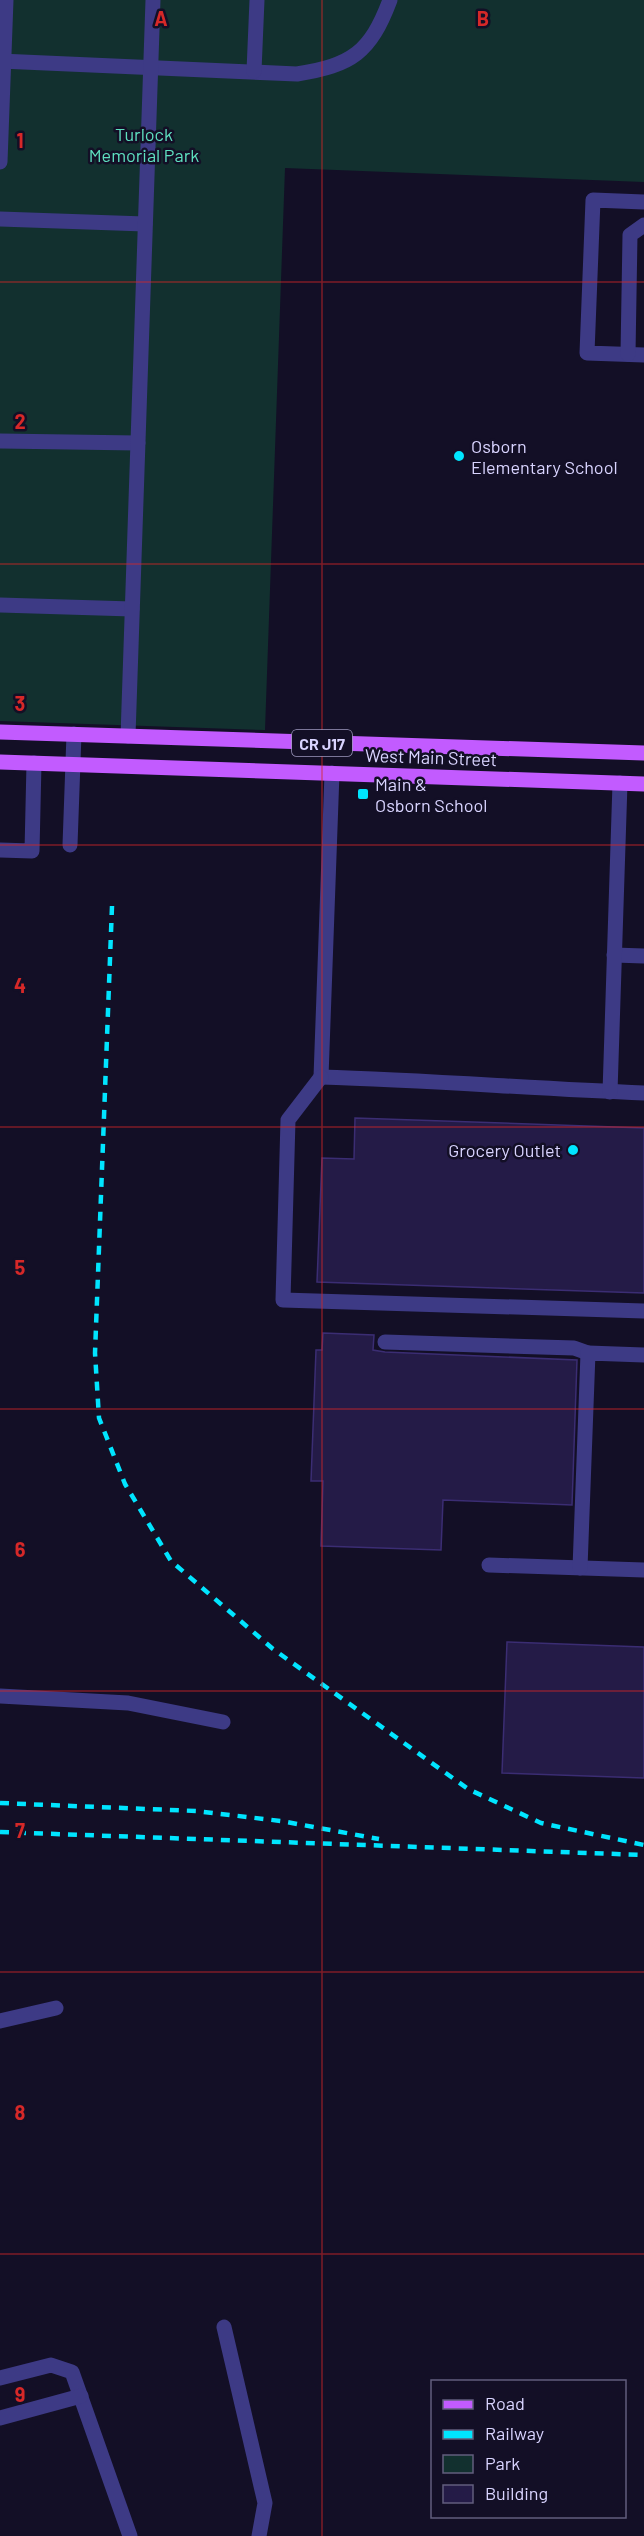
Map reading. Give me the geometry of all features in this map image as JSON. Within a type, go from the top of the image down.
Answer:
[{"type":"main road","name":"West Main Street","points":[[0,732],[644,753]]},
{"type":"main road","name":"West Main Street","points":[[0,762],[644,784]]},
{"type":"lane","points":[[0,162],[6,0]]},
{"type":"lane","points":[[128,736],[153,0]]},
{"type":"lane","points":[[254,71],[256,0]]},
{"type":"lane","points":[[2,61],[297,74],[323,70],[348,60],[368,45],[381,25],[390,0]]},
{"type":"lane","points":[[644,202],[593,200],[587,353],[636,355],[637,271],[630,235],[644,225]]},
{"type":"lane","points":[[0,219],[145,224]]},
{"type":"lane","points":[[0,441],[138,444]]},
{"type":"lane","points":[[0,605],[132,609]]},
{"type":"lane","points":[[70,845],[74,735]]},
{"type":"lane","points":[[0,850],[32,851],[34,763]]},
{"type":"lane","points":[[332,773],[321,1077],[288,1120],[283,1299],[644,1311]]},
{"type":"lane","points":[[610,1092],[620,783]]},
{"type":"lane","points":[[614,955],[644,956]]},
{"type":"lane","points":[[321,1077],[438,1081],[492,1087],[644,1094]]},
{"type":"lane","points":[[386,1342],[574,1348],[588,1353],[644,1355]]},
{"type":"lane","points":[[580,1568],[588,1353]]},
{"type":"lane","points":[[489,1565],[644,1570]]},
{"type":"lane","points":[[0,1696],[128,1703],[223,1722]]},
{"type":"lane","points":[[0,2021],[56,2008]]},
{"type":"lane","points":[[224,2327],[265,2503],[259,2536]]},
{"type":"lane","points":[[0,2378],[51,2365],[72,2372],[130,2536]]},
{"type":"lane","points":[[0,2418],[81,2396]]},
{"type":"green space","name":"Turlock Memorial Park","points":[[0,0],[644,0],[644,182],[285,168],[265,730],[0,721]]},
{"type":"building","points":[[355,1118],[644,1128],[644,1293],[317,1282],[322,1158],[354,1159]]},
{"type":"building","points":[[323,1333],[374,1335],[373,1350],[385,1352],[577,1360],[572,1505],[443,1500],[441,1550],[321,1546],[323,1481],[311,1481],[316,1350],[322,1350]]},
{"type":"building","points":[[507,1642],[644,1647],[644,1778],[502,1773]]},
{"type":"railway","points":[[112,906],[95,1353],[99,1418],[125,1484],[171,1561],[273,1649],[468,1789],[541,1823],[644,1845]]},
{"type":"railway","points":[[0,1803],[196,1811],[281,1821],[379,1839]]},
{"type":"railway","points":[[0,1832],[644,1855]]},
{"type":"place","name":"Osborn Elementary School","points":[[459,456]]},
{"type":"place","name":"Main & Osborn School","points":[[363,794]]},
{"type":"place","name":"Grocery Outlet","points":[[573,1150]]}]
